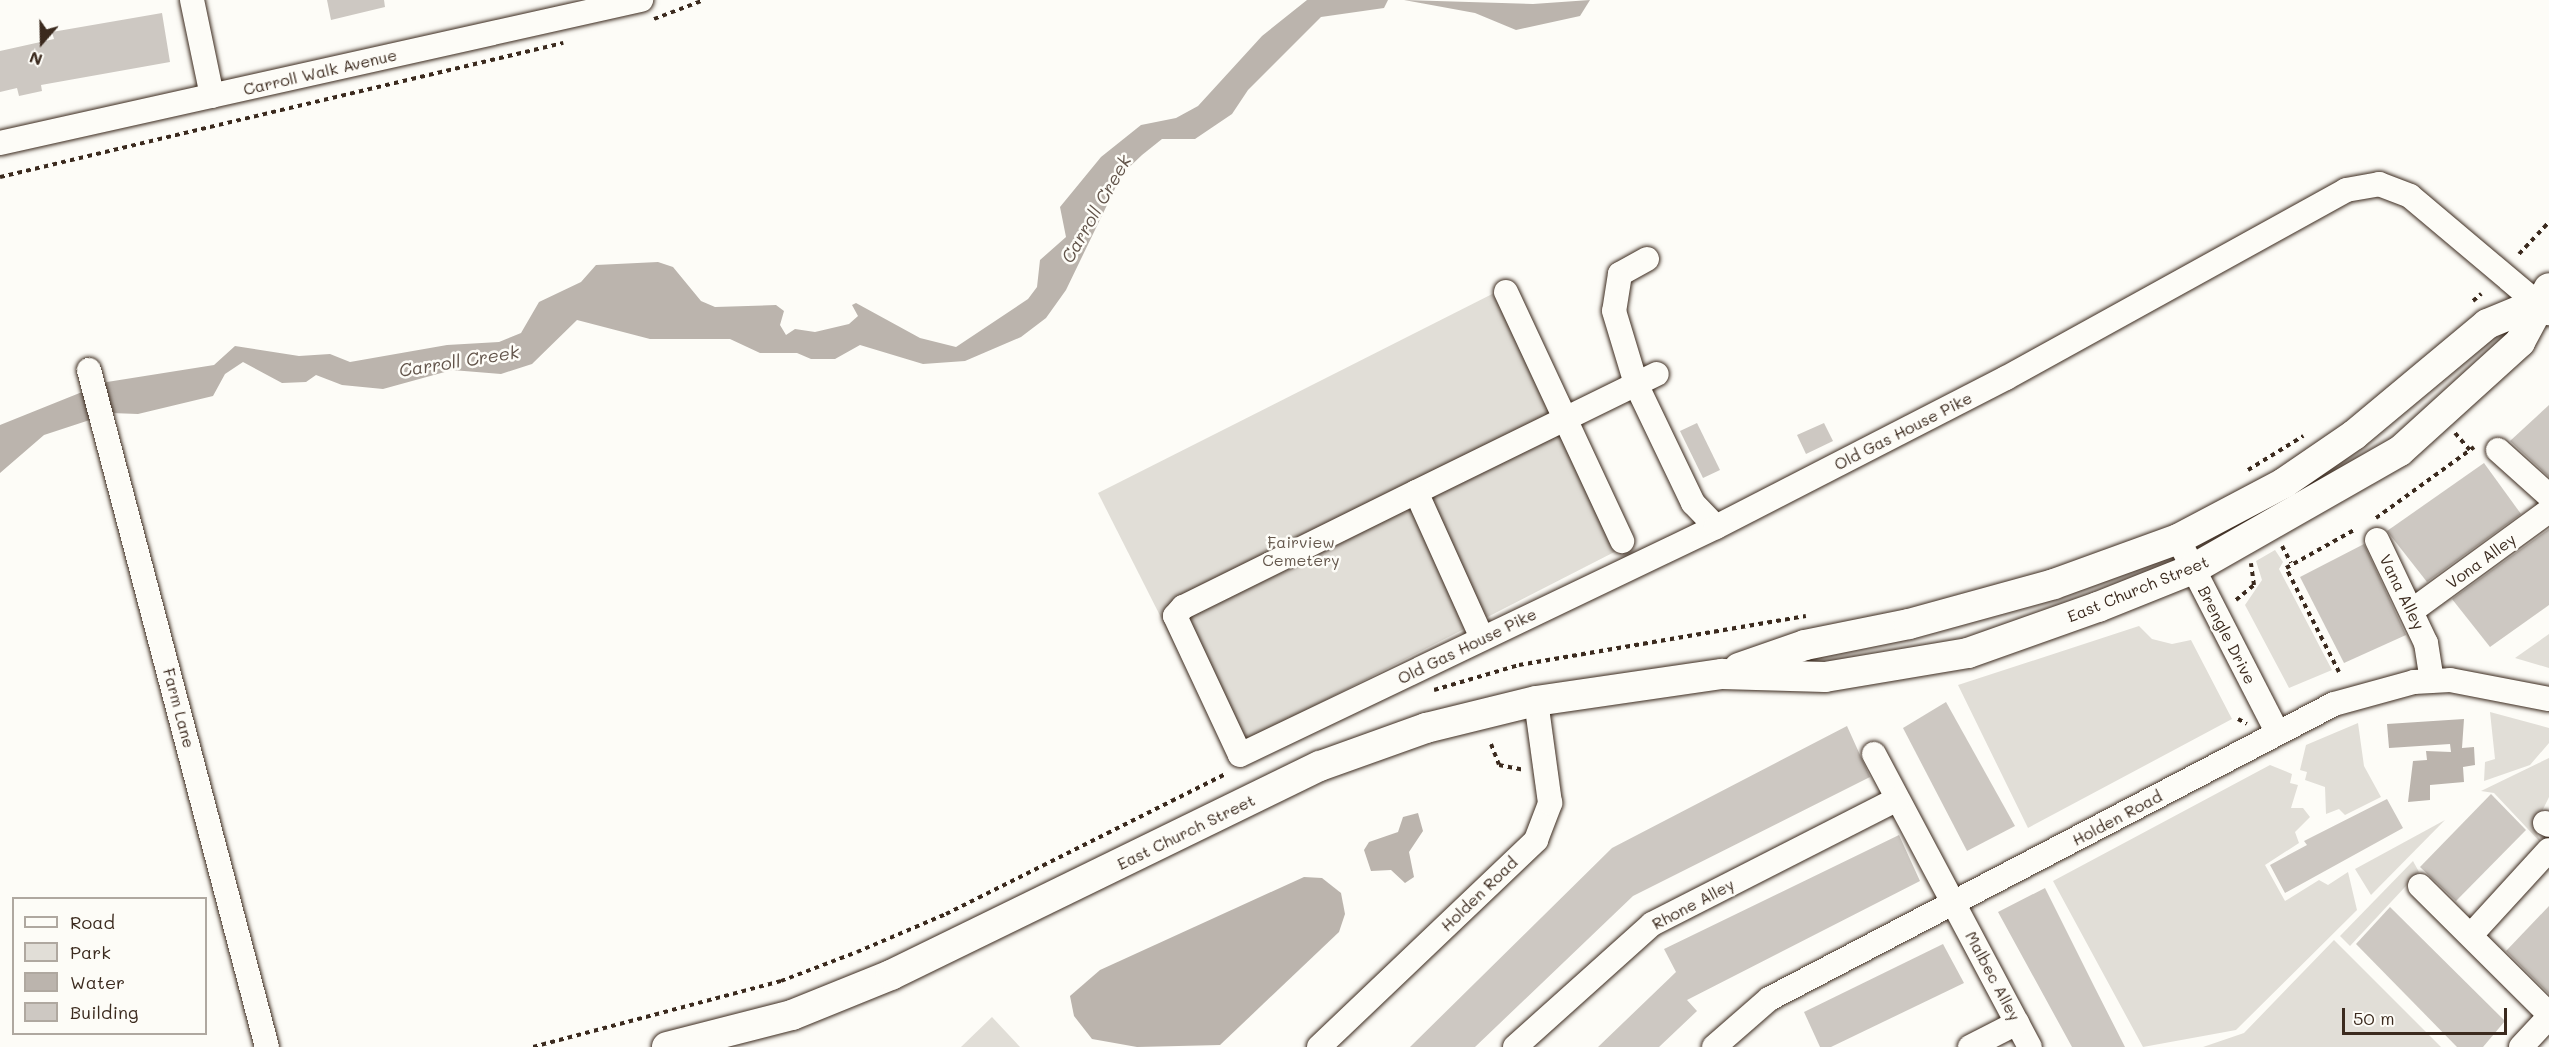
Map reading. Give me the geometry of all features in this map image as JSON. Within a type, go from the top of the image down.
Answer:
[{"type":"main road","name":"East Church Street","points":[[1722,674],[1805,645],[1909,624],[2054,584],[2178,539],[2284,483],[2354,435],[2487,324],[2545,301]]},
{"type":"main road","name":"East Church Street","points":[[667,1047],[792,1015],[891,975],[1320,766],[1446,722],[1536,701],[1722,674],[1825,677],[1968,653],[2193,569],[2400,451],[2520,342],[2545,301]]},
{"type":"street","points":[[192,0],[212,96]]},
{"type":"street","name":"Carroll Walk Avenue","points":[[0,143],[212,96],[643,11]]},
{"type":"street","name":"Old Gas House Pike","points":[[1416,492],[1183,607],[1175,616],[1240,755],[1716,527],[2006,378],[2346,190],[2379,184],[2410,196],[2545,301]]},
{"type":"street","points":[[1647,258],[1620,274],[1615,291],[1614,311],[1647,379],[1693,503],[1716,527]]},
{"type":"street","points":[[1506,292],[1622,541]]},
{"type":"street","name":"Farm Lane","points":[[89,370],[267,1047]]},
{"type":"street","points":[[1482,638],[1416,492],[1647,379]]},
{"type":"street","points":[[2498,450],[2549,496]]},
{"type":"street","name":"Vona Alley","points":[[2413,610],[2549,511]]},
{"type":"street","name":"Brengle Drive","points":[[2178,539],[2277,732]]},
{"type":"street","name":"Vana Alley","points":[[2377,540],[2413,610],[2426,643],[2432,681]]},
{"type":"street","name":"Holden Road","points":[[1714,1047],[1769,999],[1955,905],[2277,732],[2334,704],[2432,681],[2498,685],[2549,699]]},
{"type":"street","name":"Holden Road","points":[[1319,1047],[1536,840],[1550,803],[1536,701]]},
{"type":"street","points":[[1874,754],[1955,905]]},
{"type":"street","name":"Rhone Alley","points":[[1515,1047],[1645,929],[1898,799]]},
{"type":"street","points":[[2471,935],[2549,850]]},
{"type":"street","points":[[2420,886],[2549,1016],[2521,1047]]},
{"type":"street","name":"Malbec Alley","points":[[1955,905],[2030,1047]]},
{"type":"street","points":[[1970,1047],[2017,1023]]},
{"type":"path","points":[[643,11],[704,0]]},
{"type":"path","points":[[0,177],[568,42]]},
{"type":"path","points":[[2519,254],[2549,222]]},
{"type":"path","points":[[2448,426],[2470,450]]},
{"type":"path","points":[[2279,540],[2291,563]]},
{"type":"path","points":[[2236,600],[2254,585],[2247,556]]},
{"type":"path","points":[[1491,744],[1499,765],[1526,770]]},
{"type":"green space","name":"Fairview Cemetery","points":[[1512,284],[1632,543],[1228,750],[1098,493]]},
{"type":"green space","points":[[2275,550],[2283,562],[2279,569],[2332,670],[2289,688],[2245,605],[2262,580],[2256,561]]},
{"type":"green space","points":[[2139,626],[2152,639],[2172,644],[2191,640],[2232,719],[2028,828],[1958,685]]},
{"type":"green space","points":[[2549,634],[2549,668],[2515,658]]},
{"type":"green space","points":[[2490,712],[2549,728],[2549,743],[2530,765],[2484,781],[2485,762],[2495,759]]},
{"type":"green space","points":[[2358,723],[2364,766],[2381,797],[2345,815],[2339,809],[2326,814],[2325,787],[2305,780],[2307,772],[2300,770],[2306,745]]},
{"type":"green space","points":[[2549,758],[2549,797],[2534,828],[2542,844],[2494,793],[2481,791]]},
{"type":"green space","points":[[2270,765],[2292,774],[2290,783],[2298,785],[2291,808],[2303,808],[2310,817],[2295,832],[2299,843],[2265,865],[2285,901],[2319,880],[2328,885],[2348,872],[2357,910],[2236,1030],[2143,1047],[2053,881]]},
{"type":"green space","points":[[2445,820],[2371,895],[2355,869]]},
{"type":"green space","points":[[2413,861],[2419,872],[2350,946],[2340,936]]},
{"type":"green space","points":[[2334,940],[2441,1047],[2203,1047],[2244,1033]]},
{"type":"green space","points":[[992,1017],[1020,1047],[961,1047]]},
{"type":"water","name":"Carroll Creek","points":[[1307,0],[1388,0],[1384,8],[1321,17],[1248,90],[1232,114],[1195,139],[1162,139],[1142,155],[1122,174],[1066,290],[1046,318],[1021,337],[965,361],[923,364],[860,345],[835,359],[811,359],[797,353],[760,353],[730,339],[650,339],[577,320],[532,364],[501,374],[452,370],[383,389],[342,385],[316,375],[306,382],[282,383],[243,362],[225,374],[213,396],[138,414],[111,413],[44,435],[0,473],[0,425],[107,382],[214,365],[235,346],[299,356],[330,354],[350,362],[447,345],[499,342],[521,333],[539,302],[581,282],[596,265],[658,262],[673,267],[701,301],[715,307],[776,305],[784,311],[780,325],[786,335],[795,329],[815,332],[849,324],[858,316],[852,305],[856,303],[920,338],[956,347],[1028,299],[1037,287],[1040,260],[1066,237],[1060,207],[1101,157],[1141,125],[1176,118],[1198,106],[1262,36]]},
{"type":"water","points":[[1404,0],[1533,4],[1590,0],[1580,16],[1516,30],[1475,13]]},
{"type":"water","points":[[2464,719],[2462,748],[2474,747],[2475,765],[2463,767],[2464,782],[2430,785],[2430,800],[2408,802],[2413,761],[2427,760],[2426,751],[2451,752],[2450,744],[2389,748],[2387,724]]},
{"type":"water","points":[[1418,813],[1423,831],[1409,852],[1414,877],[1405,883],[1391,870],[1371,871],[1364,850],[1369,842],[1398,832],[1403,817]]},
{"type":"water","points":[[1304,877],[1322,878],[1341,893],[1345,914],[1339,932],[1220,1045],[1137,1047],[1092,1039],[1074,1016],[1070,996],[1100,970]]},
{"type":"building","points":[[327,0],[384,0],[385,7],[331,20]]},
{"type":"building","points":[[162,13],[170,62],[41,85],[42,91],[19,96],[17,88],[0,92],[0,51],[54,39],[52,32]]},
{"type":"building","points":[[2549,405],[2549,477],[2510,441]]},
{"type":"building","points":[[1697,423],[1720,470],[1703,478],[1680,431]]},
{"type":"building","points":[[1824,423],[1833,441],[1806,454],[1797,435]]},
{"type":"building","points":[[2484,463],[2521,514],[2427,582],[2387,531]]},
{"type":"building","points":[[2549,529],[2549,605],[2490,647],[2452,599]]},
{"type":"building","points":[[2364,544],[2406,635],[2344,663],[2300,577]]},
{"type":"building","points":[[1946,702],[2015,826],[1967,851],[1903,728]]},
{"type":"building","points":[[1847,726],[1870,777],[1633,896],[1475,1047],[1410,1047],[1612,848]]},
{"type":"building","points":[[2491,794],[2526,830],[2456,901],[2420,867]]},
{"type":"building","points":[[2387,799],[2403,828],[2285,893],[2270,865],[2307,845],[2304,841]]},
{"type":"building","points":[[1899,835],[1920,881],[1687,1000],[1697,1011],[1659,1047],[1598,1047],[1676,972],[1664,949]]},
{"type":"building","points":[[2045,888],[2125,1047],[2072,1047],[1998,912]]},
{"type":"building","points":[[2549,906],[2549,994],[2506,951]]},
{"type":"building","points":[[2390,907],[2505,1021],[2483,1047],[2457,1047],[2356,944]]},
{"type":"building","points":[[1943,944],[1964,983],[1831,1047],[1820,1047],[1804,1012]]}]
